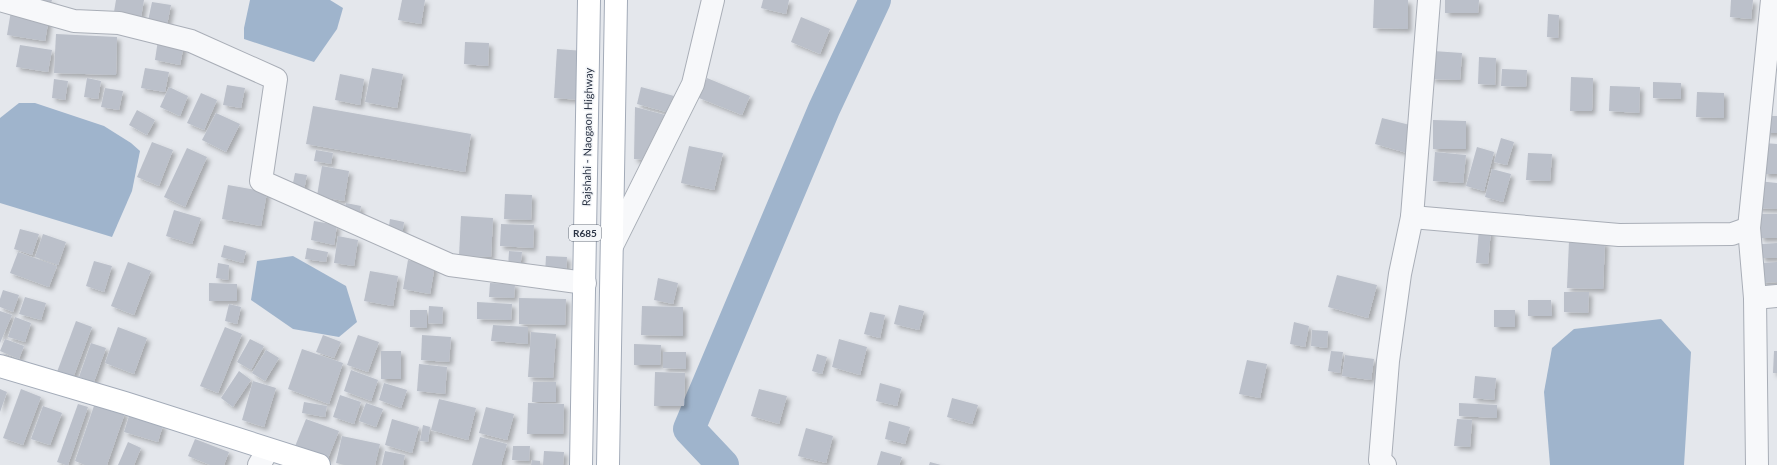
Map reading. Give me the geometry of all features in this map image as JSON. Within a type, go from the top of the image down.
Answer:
[{"type":"main road","name":"Rajshahi - Naogaon Highway","points":[[582,465],[589,0]]},
{"type":"main road","name":"R685","points":[[608,465],[616,0]]},
{"type":"main road","points":[[586,178],[613,180]]},
{"type":"main road","points":[[0,366],[125,403],[263,458],[319,465]]},
{"type":"street","points":[[0,0],[74,21],[119,23],[191,41],[276,79],[261,181],[450,265],[585,283]]},
{"type":"street","points":[[612,246],[693,84],[713,0]]},
{"type":"street","points":[[1385,465],[1380,460],[1388,361],[1400,274],[1412,217],[1429,0]]},
{"type":"street","points":[[1757,465],[1755,298],[1749,228],[1772,0]]},
{"type":"street","points":[[1412,217],[1619,235],[1732,234],[1749,228]]},
{"type":"street","points":[[1755,298],[1777,296]]},
{"type":"water","points":[[250,0],[330,0],[343,8],[337,29],[314,62],[244,39],[244,28]]},
{"type":"water","points":[[19,103],[35,103],[104,126],[131,143],[140,151],[132,191],[112,237],[0,203],[0,118]]},
{"type":"water","points":[[293,256],[346,286],[357,322],[339,337],[293,329],[251,300],[257,261]]},
{"type":"water","points":[[1661,319],[1691,352],[1684,465],[1550,465],[1544,392],[1552,348],[1574,329]]},
{"type":"building","points":[[36,0],[52,0],[50,7]]},
{"type":"building","points":[[116,0],[144,0],[141,17],[114,12]]},
{"type":"building","points":[[402,0],[425,0],[421,24],[398,20]]},
{"type":"building","points":[[763,0],[789,0],[786,14],[761,8]]},
{"type":"building","points":[[1374,0],[1408,0],[1408,29],[1373,28]]},
{"type":"building","points":[[1445,0],[1479,0],[1478,13],[1445,13]]},
{"type":"building","points":[[1731,0],[1753,0],[1751,19],[1730,17]]},
{"type":"building","points":[[152,2],[171,5],[167,25],[148,21]]},
{"type":"building","points":[[11,11],[49,18],[45,41],[7,35]]},
{"type":"building","points":[[1548,14],[1559,15],[1558,38],[1547,37]]},
{"type":"building","points":[[801,17],[830,29],[820,54],[791,42]]},
{"type":"building","points":[[56,34],[117,37],[116,75],[54,73]]},
{"type":"building","points":[[158,40],[184,45],[180,65],[155,60]]},
{"type":"building","points":[[465,42],[489,43],[488,66],[464,64]]},
{"type":"building","points":[[20,45],[52,50],[48,72],[16,67]]},
{"type":"building","points":[[557,49],[584,51],[581,100],[554,98]]},
{"type":"building","points":[[1433,51],[1462,53],[1460,80],[1431,79]]},
{"type":"building","points":[[1479,57],[1496,58],[1495,85],[1478,84]]},
{"type":"building","points":[[145,68],[169,72],[165,92],[141,88]]},
{"type":"building","points":[[372,68],[403,74],[397,108],[365,102]]},
{"type":"building","points":[[1502,69],[1527,70],[1526,87],[1501,86]]},
{"type":"building","points":[[340,74],[364,79],[360,105],[335,100]]},
{"type":"building","points":[[1571,77],[1593,78],[1592,111],[1570,111]]},
{"type":"building","points":[[87,78],[101,81],[98,99],[84,97]]},
{"type":"building","points":[[707,78],[750,96],[742,115],[699,98]]},
{"type":"building","points":[[54,79],[68,81],[65,100],[52,98]]},
{"type":"building","points":[[1653,82],[1681,83],[1681,99],[1653,98]]},
{"type":"building","points":[[227,85],[245,88],[241,108],[223,105]]},
{"type":"building","points":[[1610,86],[1640,87],[1639,113],[1609,111]]},
{"type":"building","points":[[169,87],[188,96],[180,116],[160,107]]},
{"type":"building","points":[[641,87],[674,96],[670,113],[637,104]]},
{"type":"building","points":[[105,88],[123,91],[119,110],[101,107]]},
{"type":"building","points":[[1697,92],[1724,93],[1724,118],[1696,117]]},
{"type":"building","points":[[201,93],[217,100],[204,130],[187,123]]},
{"type":"building","points":[[313,106],[471,134],[465,172],[306,144]]},
{"type":"building","points":[[635,107],[669,116],[648,160],[634,159]]},
{"type":"building","points":[[137,110],[155,120],[147,135],[129,125]]},
{"type":"building","points":[[216,113],[240,124],[226,152],[202,140]]},
{"type":"building","points":[[1765,116],[1777,116],[1777,133],[1765,133]]},
{"type":"building","points":[[1382,118],[1414,126],[1407,153],[1375,144]]},
{"type":"building","points":[[1433,120],[1466,121],[1466,149],[1433,149]]},
{"type":"building","points":[[1501,138],[1514,142],[1507,165],[1494,162]]},
{"type":"building","points":[[152,142],[173,150],[159,186],[137,177]]},
{"type":"building","points":[[1764,143],[1777,144],[1777,174],[1764,174]]},
{"type":"building","points":[[689,146],[723,153],[714,190],[681,183]]},
{"type":"building","points":[[1477,147],[1494,152],[1484,191],[1466,186]]},
{"type":"building","points":[[187,148],[207,157],[185,207],[164,197]]},
{"type":"building","points":[[316,150],[333,153],[331,164],[314,161]]},
{"type":"building","points":[[1435,152],[1466,155],[1463,183],[1433,181]]},
{"type":"building","points":[[1528,153],[1552,154],[1550,181],[1526,180]]},
{"type":"building","points":[[322,166],[349,171],[344,201],[317,196]]},
{"type":"building","points":[[1492,169],[1511,174],[1503,202],[1485,197]]},
{"type":"building","points":[[295,173],[307,175],[304,190],[292,188]]},
{"type":"building","points":[[1758,181],[1777,183],[1777,209],[1756,208]]},
{"type":"building","points":[[228,185],[267,192],[261,226],[222,219]]},
{"type":"building","points":[[505,194],[532,195],[531,220],[504,219]]},
{"type":"building","points":[[346,203],[361,206],[359,217],[343,215]]},
{"type":"building","points":[[174,210],[201,218],[192,244],[166,236]]},
{"type":"building","points":[[1760,214],[1777,214],[1777,238],[1760,238]]},
{"type":"building","points":[[461,216],[493,218],[491,257],[459,256]]},
{"type":"building","points":[[390,219],[404,222],[402,235],[388,233]]},
{"type":"building","points":[[314,221],[337,225],[334,245],[311,240]]},
{"type":"building","points":[[501,224],[534,225],[533,248],[500,246]]},
{"type":"building","points":[[20,229],[39,234],[32,255],[14,249]]},
{"type":"building","points":[[1479,229],[1491,230],[1488,264],[1476,263]]},
{"type":"building","points":[[43,234],[66,242],[58,265],[35,257]]},
{"type":"building","points":[[338,236],[358,240],[354,266],[334,263]]},
{"type":"building","points":[[1569,241],[1605,242],[1603,289],[1567,288]]},
{"type":"building","points":[[1777,243],[1777,258],[1761,258],[1761,244]]},
{"type":"building","points":[[224,245],[246,251],[243,263],[221,257]]},
{"type":"building","points":[[307,248],[328,252],[326,262],[305,259]]},
{"type":"building","points":[[509,251],[522,252],[520,269],[508,268]]},
{"type":"building","points":[[18,252],[57,266],[49,287],[10,273]]},
{"type":"building","points":[[546,256],[567,257],[566,276],[545,275]]},
{"type":"building","points":[[408,260],[435,265],[430,294],[403,289]]},
{"type":"building","points":[[94,261],[112,266],[104,292],[86,286]]},
{"type":"building","points":[[128,262],[151,271],[134,315],[111,306]]},
{"type":"building","points":[[1777,262],[1777,282],[1761,283],[1760,263]]},
{"type":"building","points":[[218,263],[229,265],[228,280],[216,278]]},
{"type":"building","points":[[370,271],[398,276],[393,306],[364,301]]},
{"type":"building","points":[[1337,275],[1377,285],[1368,318],[1328,307]]},
{"type":"building","points":[[658,278],[678,283],[673,304],[654,300]]},
{"type":"building","points":[[209,283],[237,284],[237,301],[209,301]]},
{"type":"building","points":[[490,283],[515,284],[514,298],[489,297]]},
{"type":"building","points":[[3,290],[19,295],[13,312],[0,307],[0,299]]},
{"type":"building","points":[[1564,292],[1589,292],[1588,313],[1564,312]]},
{"type":"building","points":[[25,297],[46,303],[41,320],[19,314]]},
{"type":"building","points":[[519,298],[566,299],[565,325],[519,324]]},
{"type":"building","points":[[1528,300],[1551,300],[1552,316],[1528,316]]},
{"type":"building","points":[[477,302],[512,304],[511,320],[477,319]]},
{"type":"building","points":[[229,304],[241,307],[237,324],[225,321]]},
{"type":"building","points":[[899,305],[924,311],[919,330],[894,324]]},
{"type":"building","points":[[429,306],[443,307],[442,324],[428,323]]},
{"type":"building","points":[[642,306],[683,307],[683,336],[641,335]]},
{"type":"building","points":[[410,310],[427,310],[427,328],[410,327]]},
{"type":"building","points":[[1494,310],[1515,310],[1515,327],[1494,327]]},
{"type":"building","points":[[0,311],[12,315],[0,343]]},
{"type":"building","points":[[870,312],[885,315],[880,338],[864,334]]},
{"type":"building","points":[[15,317],[31,323],[25,342],[8,337]]},
{"type":"building","points":[[76,321],[92,327],[73,378],[57,372]]},
{"type":"building","points":[[1294,322],[1309,326],[1305,347],[1290,344]]},
{"type":"building","points":[[493,325],[528,327],[528,344],[491,341]]},
{"type":"building","points":[[118,327],[147,338],[134,374],[105,363]]},
{"type":"building","points":[[225,327],[242,334],[218,393],[200,386]]},
{"type":"building","points":[[1312,330],[1328,331],[1327,348],[1311,346]]},
{"type":"building","points":[[531,332],[556,334],[553,378],[528,377]]},
{"type":"building","points":[[323,335],[341,342],[334,358],[316,352]]},
{"type":"building","points":[[358,335],[379,342],[368,372],[347,365]]},
{"type":"building","points":[[422,335],[451,337],[449,362],[421,360]]},
{"type":"building","points":[[5,339],[24,346],[19,359],[0,351]]},
{"type":"building","points":[[250,339],[264,346],[251,370],[237,362]]},
{"type":"building","points":[[839,339],[867,347],[860,375],[832,367]]},
{"type":"building","points":[[91,343],[106,348],[94,382],[79,377]]},
{"type":"building","points":[[634,344],[661,345],[660,365],[634,365]]},
{"type":"building","points":[[302,349],[343,363],[329,404],[288,389]]},
{"type":"building","points":[[266,350],[279,358],[265,381],[252,373]]},
{"type":"building","points":[[381,351],[401,351],[401,379],[381,379]]},
{"type":"building","points":[[1331,351],[1343,352],[1340,373],[1328,371]]},
{"type":"building","points":[[1774,351],[1777,351],[1777,373],[1773,373]]},
{"type":"building","points":[[663,352],[686,352],[686,369],[663,368]]},
{"type":"building","points":[[817,354],[827,357],[822,374],[812,371]]},
{"type":"building","points":[[1345,355],[1374,359],[1371,380],[1342,376]]},
{"type":"building","points":[[1247,360],[1267,364],[1260,398],[1239,394]]},
{"type":"building","points":[[419,364],[447,367],[445,394],[417,391]]},
{"type":"building","points":[[351,370],[378,380],[371,401],[344,391]]},
{"type":"building","points":[[239,371],[251,380],[233,407],[221,398]]},
{"type":"building","points":[[655,372],[685,373],[684,406],[654,406]]},
{"type":"building","points":[[1475,376],[1496,378],[1494,400],[1473,398]]},
{"type":"building","points":[[253,381],[276,388],[264,427],[242,420]]},
{"type":"building","points":[[533,382],[556,382],[556,402],[532,402]]},
{"type":"building","points":[[384,383],[407,390],[401,408],[379,400]]},
{"type":"building","points":[[880,383],[901,389],[897,406],[876,401]]},
{"type":"building","points":[[0,389],[7,392],[0,412]]},
{"type":"building","points":[[21,389],[41,397],[23,445],[3,438]]},
{"type":"building","points":[[759,389],[787,396],[779,424],[751,416]]},
{"type":"building","points":[[340,395],[361,402],[354,424],[333,417]]},
{"type":"building","points":[[952,398],[978,405],[972,424],[947,417]]},
{"type":"building","points":[[439,399],[476,408],[468,440],[431,430]]},
{"type":"building","points":[[304,402],[327,406],[325,417],[302,413]]},
{"type":"building","points":[[95,403],[125,413],[107,465],[85,465],[75,461]]},
{"type":"building","points":[[366,403],[383,409],[376,427],[359,421]]},
{"type":"building","points":[[528,403],[564,404],[563,434],[527,434]]},
{"type":"building","points":[[1459,403],[1497,405],[1497,418],[1459,416]]},
{"type":"building","points":[[78,404],[88,407],[68,465],[66,465],[57,462]]},
{"type":"building","points":[[43,406],[62,413],[50,445],[31,439]]},
{"type":"building","points":[[486,407],[514,414],[507,440],[479,433]]},
{"type":"building","points":[[129,416],[163,425],[158,442],[124,432]]},
{"type":"building","points":[[306,419],[339,431],[327,461],[294,449]]},
{"type":"building","points":[[392,419],[419,427],[412,453],[385,445]]},
{"type":"building","points":[[1457,419],[1472,420],[1470,447],[1454,446]]},
{"type":"building","points":[[889,421],[910,427],[905,444],[885,439]]},
{"type":"building","points":[[423,425],[430,427],[428,442],[420,441]]},
{"type":"building","points":[[806,428],[833,436],[826,463],[798,456]]},
{"type":"building","points":[[342,436],[380,444],[375,465],[345,465],[336,463]]},
{"type":"building","points":[[480,437],[507,444],[501,465],[472,465]]},
{"type":"building","points":[[195,439],[229,452],[224,465],[210,465],[188,456]]},
{"type":"building","points":[[128,442],[141,448],[134,465],[118,465]]},
{"type":"building","points":[[513,446],[530,446],[529,461],[512,460]]},
{"type":"building","points":[[385,451],[405,455],[403,465],[382,465]]},
{"type":"building","points":[[544,451],[564,452],[563,465],[543,465]]},
{"type":"building","points":[[881,451],[902,457],[899,465],[877,465]]},
{"type":"building","points":[[532,460],[540,461],[540,465],[531,465]]},
{"type":"building","points":[[930,462],[941,465],[929,465]]},
{"type":"waterway","points":[[723,465],[689,429],[824,109],[875,0]]}]
